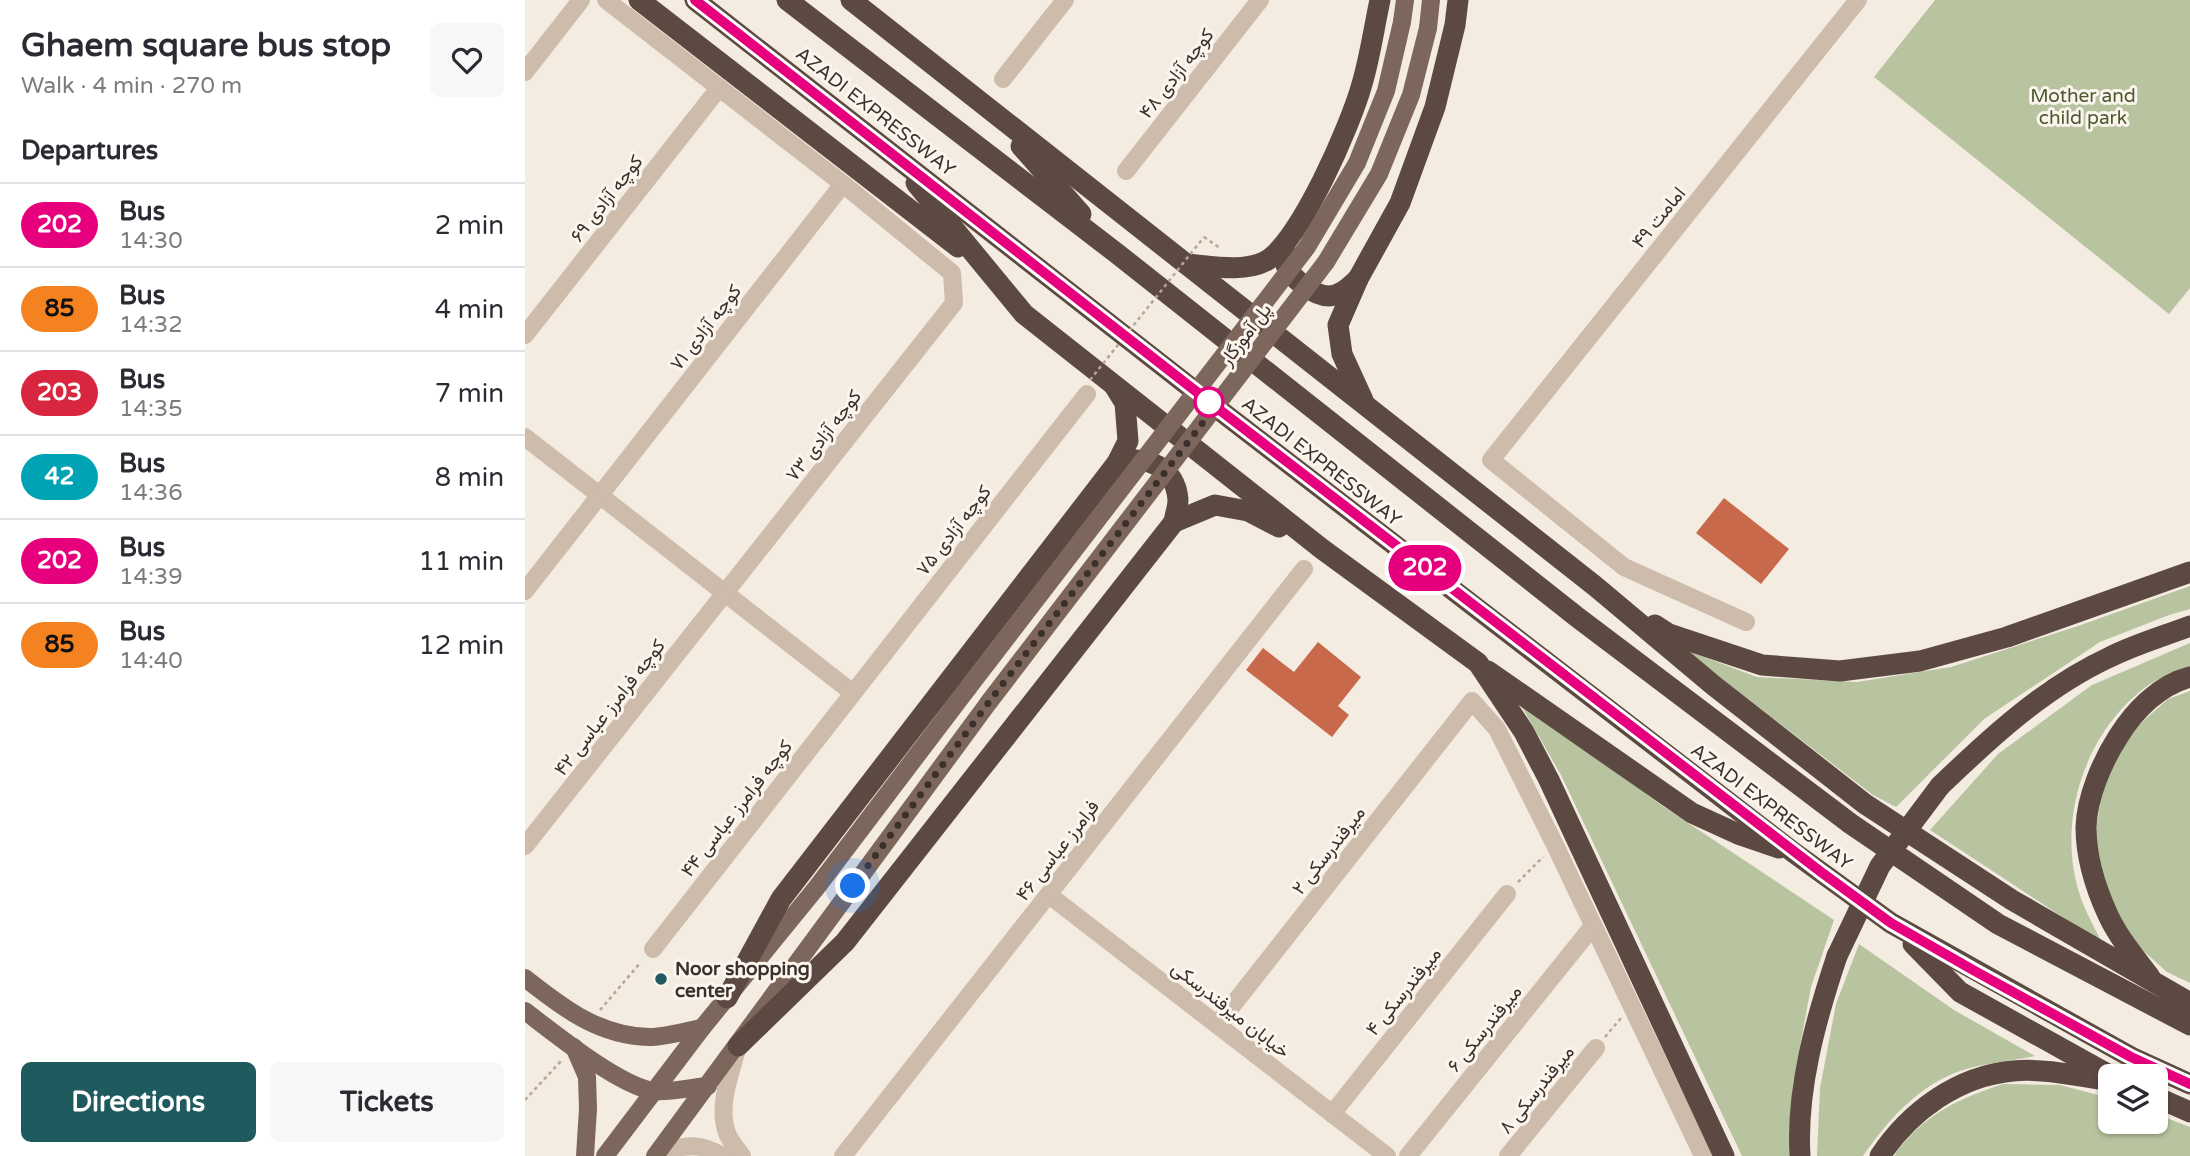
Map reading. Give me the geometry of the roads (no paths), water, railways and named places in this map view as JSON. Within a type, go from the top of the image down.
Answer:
[{"type":"highway","points":[[639,0],[988,271]]},
{"type":"highway","name":"AZADI EXPRESSWAY","points":[[695,0],[1209,402],[1793,852],[1891,923],[2131,1057],[2190,1084]]},
{"type":"highway","name":"AZADI EXPRESSWAY","points":[[787,0],[1115,252],[1577,617],[1851,824],[1999,924],[2190,1025]]},
{"type":"highway","points":[[1358,279],[1342,293],[1327,296],[1311,290],[1297,279],[1285,263],[1285,247],[1330,165],[1362,86],[1380,0]]},
{"type":"highway","points":[[1365,405],[1342,354],[1338,325],[1358,279],[1400,203],[1435,107],[1455,25],[1458,0]]},
{"type":"highway","points":[[853,2],[1595,586],[1713,685],[1865,804],[2012,900],[2190,1003]]},
{"type":"highway","points":[[983,104],[1115,252]]},
{"type":"highway","points":[[891,151],[1024,314],[1322,549],[1478,663],[1692,813],[1738,834],[1793,852]]},
{"type":"highway","points":[[1186,264],[1252,267],[1268,260],[1293,234]]},
{"type":"highway","points":[[727,998],[781,899],[1117,463],[1128,441],[1127,421],[1125,403],[1112,383]]},
{"type":"highway","points":[[738,1046],[845,942],[1174,522],[1178,502],[1175,484],[1164,469],[1148,460],[1129,459],[1117,463]]},
{"type":"highway","points":[[1174,522],[1215,505],[1248,511],[1322,549]]},
{"type":"highway","points":[[1595,586],[1669,634],[1762,665],[1840,671],[1920,661],[2007,636],[2190,572]]},
{"type":"highway","points":[[1800,1156],[1804,1091],[1819,1008],[1837,956],[1880,866],[1940,786],[1993,736],[2055,689],[2109,657],[2190,626]]},
{"type":"highway","points":[[1478,663],[1524,732],[1549,780],[1724,1156]]},
{"type":"highway","points":[[2155,984],[2109,916],[2094,878],[2086,826],[2093,792],[2107,753],[2130,717],[2157,694],[2190,677]]},
{"type":"highway","points":[[1891,923],[1960,992],[2098,1072]]},
{"type":"highway","points":[[1880,1156],[1892,1139],[1925,1106],[1965,1083],[2013,1071],[2098,1078]]},
{"type":"highway","points":[[2168,1102],[2190,1112]]},
{"type":"main road","name":"پل آموزگار","points":[[605,1156],[702,1028],[817,887],[1307,247],[1357,163],[1386,91],[1405,0]]},
{"type":"main road","name":"پل آموزگار","points":[[657,1154],[989,702],[1326,262],[1379,174],[1411,95],[1428,28],[1431,0]]},
{"type":"main road","points":[[525,978],[562,1007],[589,1023],[614,1033],[651,1037],[702,1028]]},
{"type":"main road","points":[[525,1011],[574,1048],[621,1078],[654,1091],[708,1086]]},
{"type":"main road","points":[[574,1048],[586,1039],[589,1023]]},
{"type":"main road","points":[[574,1048],[587,1077],[589,1109],[585,1156]]},
{"type":"street","points":[[525,72],[581,0]]},
{"type":"street","points":[[606,0],[843,184]]},
{"type":"street","points":[[1003,79],[1065,0]]},
{"type":"street","name":"کوچه آزادی ۴۸","points":[[1126,171],[1260,0]]},
{"type":"street","name":"امامت ۴۹","points":[[1746,622],[1624,567],[1491,460],[1858,0]]},
{"type":"street","name":"کوچه آزادی ۶۹","points":[[525,335],[719,88]]},
{"type":"street","name":"کوچه آزادی ۷۳","points":[[725,593],[954,303],[952,273],[843,184]]},
{"type":"street","name":"کوچه آزادی ۷۱","points":[[525,591],[843,184]]},
{"type":"street","name":"کوچه آزادی ۷۵","points":[[853,693],[1088,387]]},
{"type":"street","points":[[525,437],[853,693]]},
{"type":"street","name":"فرامرز عباسی ۴۶","points":[[843,1156],[1304,569]]},
{"type":"street","name":"کوچه فرامرز عباسی ۴۲","points":[[525,846],[725,593]]},
{"type":"street","name":"کوچه فرامرز عباسی ۴۴","points":[[653,948],[853,693]]},
{"type":"street","name":"میرفندرسکی ۲","points":[[1217,1025],[1472,701],[1497,729],[1593,926]]},
{"type":"street","name":"میرفندرسکی ۴","points":[[1332,1114],[1507,894]]},
{"type":"street","name":"خیابان میرفندرسکی","points":[[1049,895],[1387,1156]]},
{"type":"street","points":[[1593,926],[1703,1156]]},
{"type":"street","name":"میرفندرسکی ۶","points":[[1408,1156],[1593,926]]},
{"type":"street","points":[[738,1046],[725,1096],[723,1117],[728,1135],[742,1156]]},
{"type":"street","name":"میرفندرسکی ۸","points":[[1508,1156],[1596,1048]]},
{"type":"street","points":[[657,1154],[689,1145],[708,1147],[722,1156]]},
{"type":"place","name":"Noor shopping center","points":[[661,979]]},
{"type":"park label","name":"Mother and child park","points":[[2083,106]]}]
